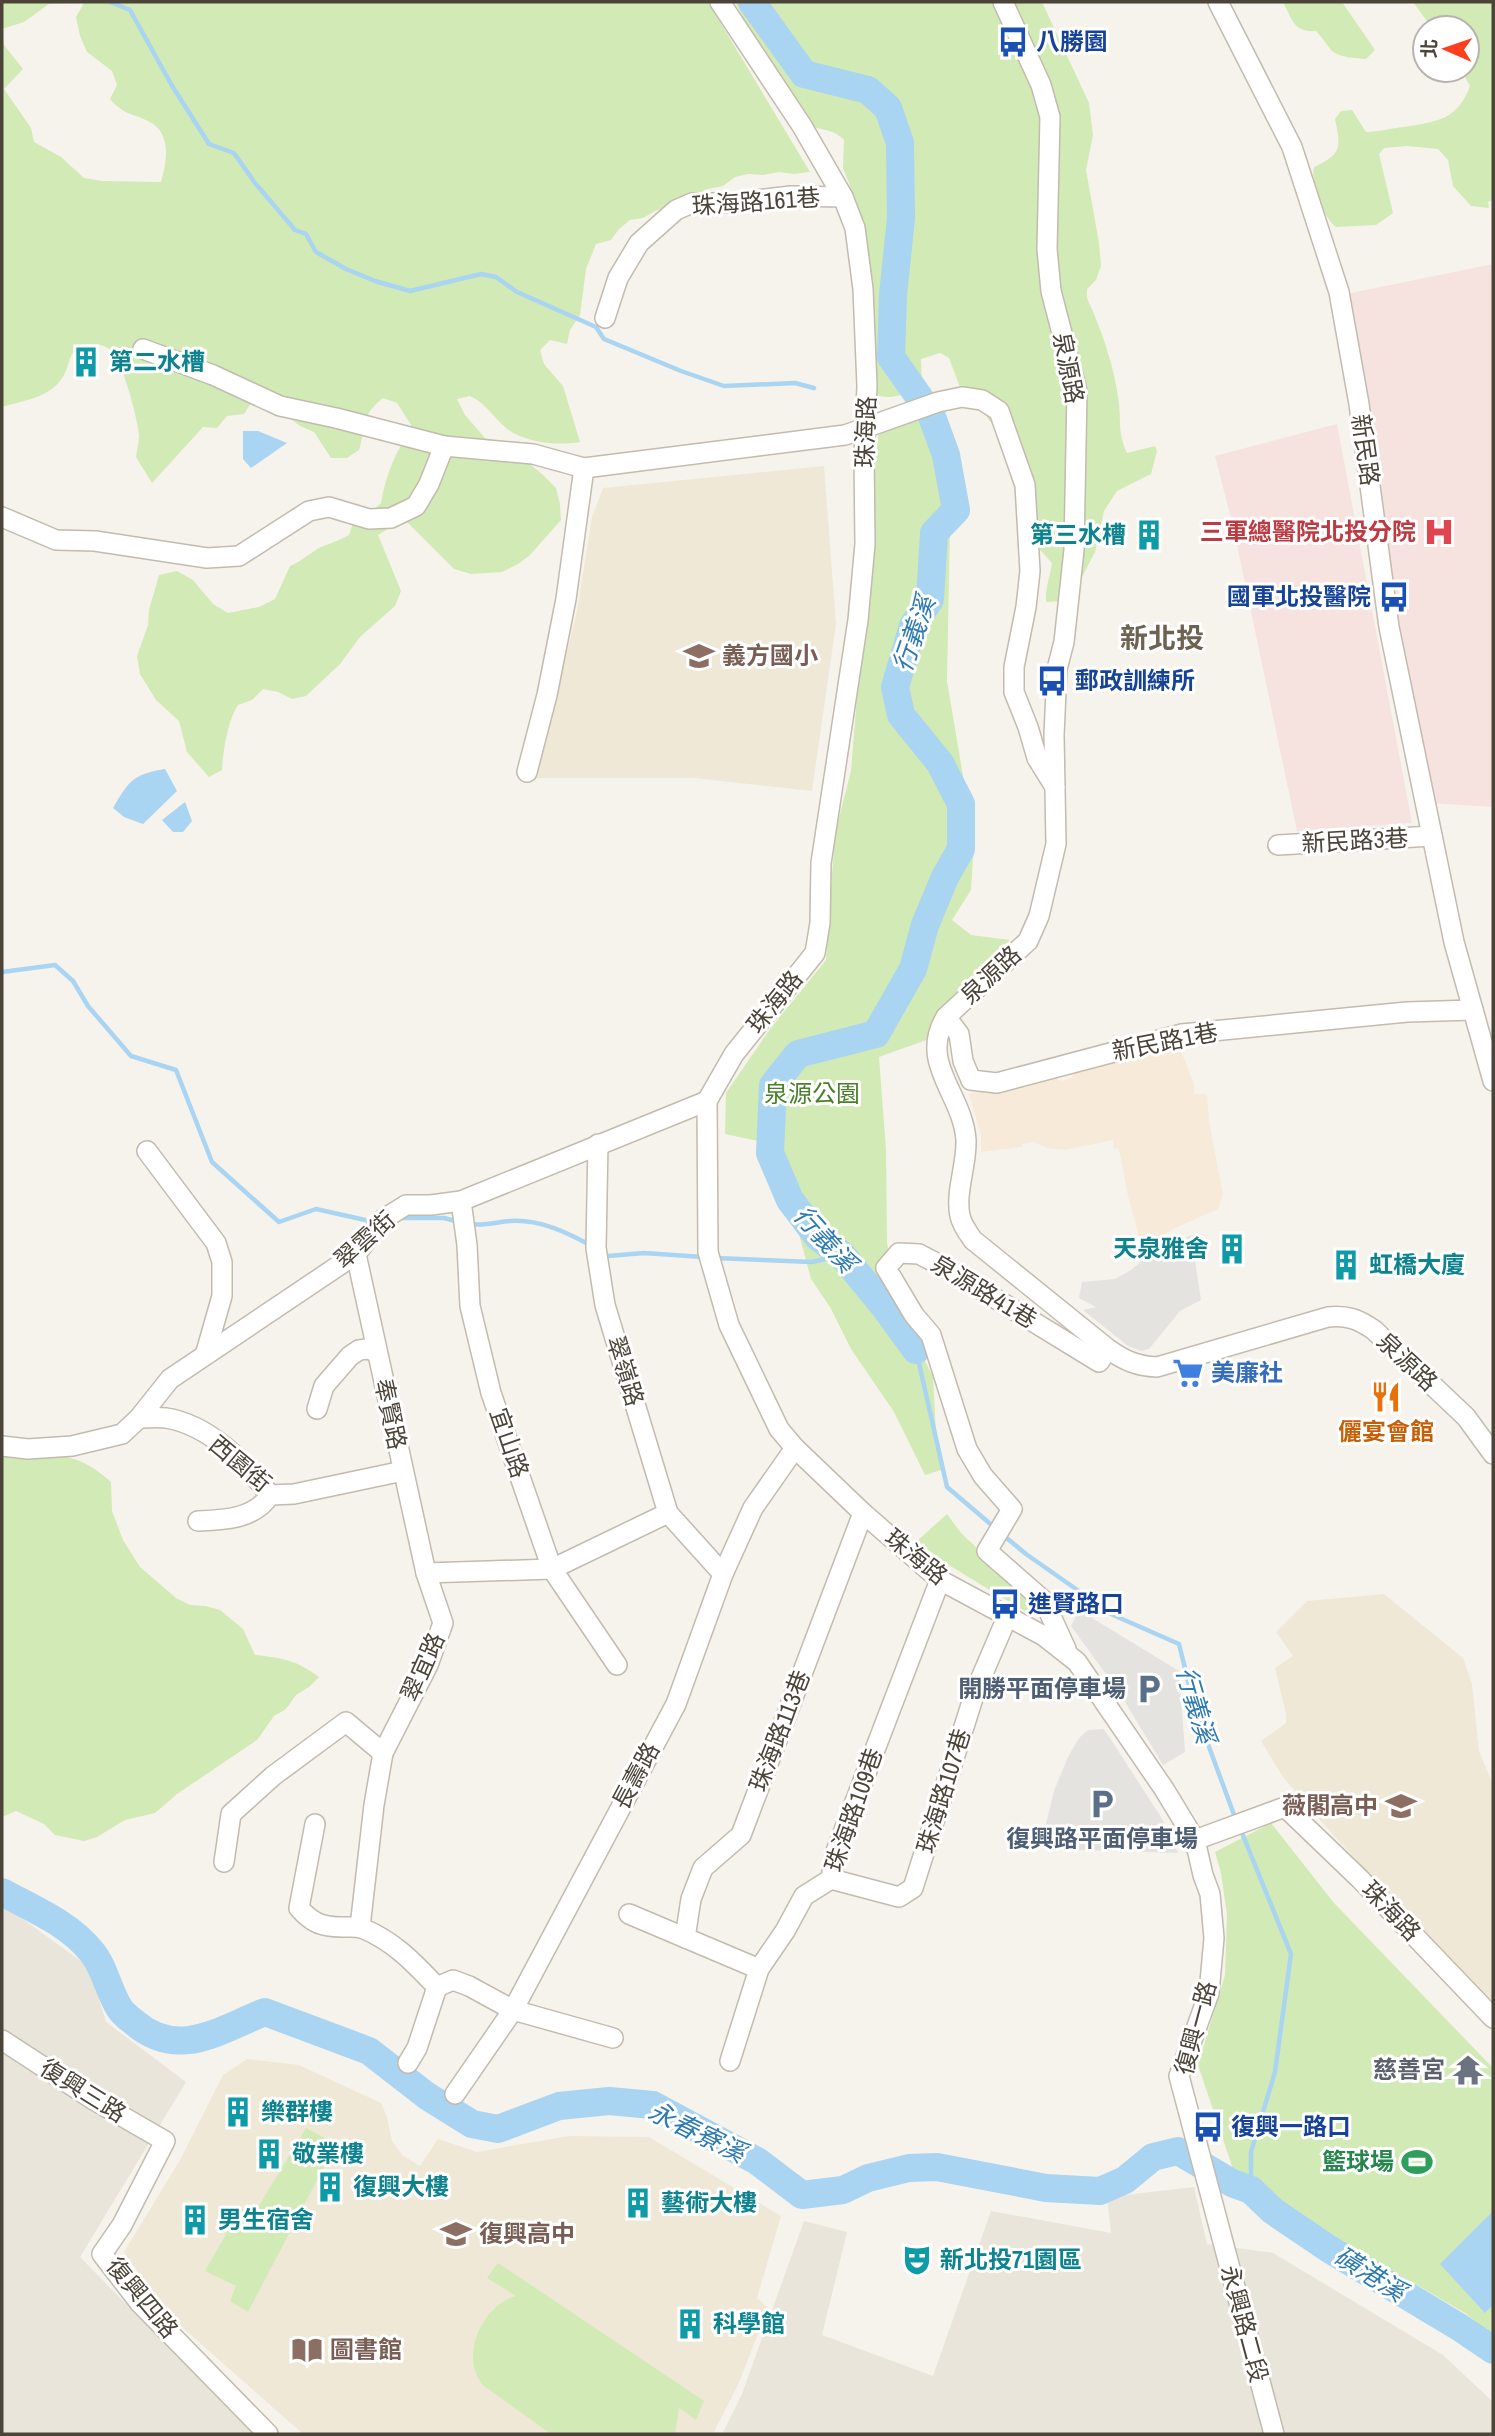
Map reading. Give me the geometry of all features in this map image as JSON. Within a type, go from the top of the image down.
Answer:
[{"type":"street","name":"珠海路","points":[[720,2],[802,126],[843,197],[855,228],[863,289],[867,386],[864,544],[858,620],[821,863],[820,923],[815,953],[733,1054],[706,1101],[708,1252],[729,1325],[779,1429],[795,1448],[863,1513],[940,1580],[1008,1615],[1068,1653],[1101,1695],[1195,1839],[1285,1808],[1360,1879],[1493,2018]]},
{"type":"street","name":"泉源路","points":[[1003,2],[1041,85],[1050,117],[1047,249],[1051,291],[1077,391],[1074,550],[1064,642],[1057,669],[1054,734],[1056,844],[1039,916],[1028,941],[946,1017],[938,1031],[938,1066],[948,1082],[964,1125],[966,1156],[960,1216],[973,1240],[1108,1349],[1124,1361],[1138,1366],[1157,1367],[1328,1317],[1352,1317],[1374,1330],[1466,1417],[1493,1454]]},
{"type":"street","name":"新民路","points":[[1218,2],[1292,147],[1339,292],[1359,404],[1389,627],[1454,942],[1493,1081]]},
{"type":"street","name":"珠海路161巷","points":[[605,318],[618,278],[639,243],[676,210],[692,203],[731,203],[792,196],[843,197]]},
{"type":"street","points":[[143,349],[213,375],[280,407],[336,418],[444,446],[533,454],[584,468],[845,435],[938,402],[962,397],[982,400],[999,411],[1026,485],[1030,571],[1014,667],[1014,692],[1037,758],[1055,788]]},
{"type":"street","points":[[2,517],[56,540],[95,541],[207,558],[239,556],[309,511],[329,507],[369,519],[391,518],[415,506],[429,484],[444,446]]},
{"type":"street","points":[[527,772],[547,695],[566,599],[584,468]]},
{"type":"street","name":"新民路3巷","points":[[1278,845],[1432,836]]},
{"type":"street","name":"新民路1巷","points":[[946,1017],[959,1034],[963,1061],[971,1080],[997,1083],[1182,1034],[1407,1013],[1473,1010]]},
{"type":"street","name":"翠雲街","points":[[139,1418],[170,1379],[206,1352],[356,1254],[382,1220],[406,1205],[461,1201],[706,1101]]},
{"type":"street","name":"翠嶺路","points":[[598,1144],[596,1248],[605,1305],[668,1513],[723,1574]]},
{"type":"street","points":[[147,1151],[216,1243],[222,1262],[222,1296],[206,1352]]},
{"type":"street","name":"宜山路","points":[[461,1201],[467,1245],[470,1306],[491,1393],[552,1569],[617,1665]]},
{"type":"street","name":"泉源路41巷","points":[[1068,1653],[1044,1601],[987,1551],[1012,1509],[983,1476],[967,1449],[931,1335],[914,1315],[886,1268],[899,1253],[919,1254],[944,1266],[1099,1362],[1108,1349]]},
{"type":"street","name":"奉賢路","points":[[356,1254],[426,1573]]},
{"type":"street","points":[[317,1409],[324,1386],[350,1356],[367,1349],[377,1352]]},
{"type":"street","points":[[2,1446],[28,1449],[72,1446],[122,1434],[139,1418]]},
{"type":"street","name":"西園街","points":[[139,1418],[165,1418],[191,1425],[237,1455],[270,1495],[294,1494],[403,1471]]},
{"type":"street","name":"長壽路","points":[[455,2094],[513,2010],[676,1704],[723,1574],[753,1508],[795,1448]]},
{"type":"street","points":[[198,1521],[224,1520],[250,1513],[264,1505],[270,1495]]},
{"type":"street","points":[[426,1573],[552,1569],[668,1513]]},
{"type":"street","name":"珠海路113巷","points":[[684,1938],[691,1899],[703,1868],[741,1835],[863,1513]]},
{"type":"street","name":"翠宜路","points":[[360,1927],[374,1805],[383,1753],[428,1665],[443,1623],[426,1573]]},
{"type":"street","name":"珠海路109巷","points":[[730,2061],[759,1969],[785,1931],[803,1896],[831,1880],[835,1854],[940,1580]]},
{"type":"street","name":"珠海路107巷","points":[[831,1880],[900,1897],[913,1888],[975,1692],[1008,1615]]},
{"type":"street","points":[[224,1862],[231,1814],[273,1776],[346,1721],[383,1753]]},
{"type":"street","points":[[315,1824],[299,1908],[311,1921],[337,1927],[360,1927],[382,1937],[407,1955],[437,1987]]},
{"type":"street","name":"復興一路","points":[[1195,1839],[1210,1894],[1214,1938],[1209,1993],[1179,2076],[1214,2214]]},
{"type":"street","points":[[629,1914],[759,1969]]},
{"type":"street","points":[[408,2063],[417,2048],[437,1987],[453,1980],[513,2010],[613,2038]]},
{"type":"street","name":"復興三路","points":[[2,2039],[94,2100],[165,2141]]},
{"type":"street","name":"復興四路","points":[[165,2141],[122,2225],[102,2255],[139,2302],[268,2434]]},
{"type":"street","name":"永興路二段","points":[[1214,2214],[1274,2434]]},
{"type":"shaded area","name":"三軍總醫院北投分院","points":[[1493,264],[1493,807],[1430,803],[1388,564],[1346,294]]},
{"type":"shaded area","name":"三軍總醫院北投分院","points":[[1337,424],[1412,823],[1297,831],[1233,526],[1215,456]]},
{"type":"shaded area","name":"義方國小","points":[[824,466],[836,624],[812,791],[694,778],[536,778],[577,611],[592,517],[603,488]]},
{"type":"shaded area","points":[[1176,1039],[1194,1084],[1194,1094],[1207,1094],[1209,1121],[1223,1195],[1218,1209],[1175,1228],[1142,1248],[1120,1154],[1118,1148],[1114,1149],[1113,1140],[1065,1150],[1047,1148],[1034,1142],[1022,1144],[1022,1147],[981,1152],[981,1135],[969,1094],[1052,1078],[1062,1081],[1071,1078],[1075,1073],[1133,1056]]},
{"type":"shaded area","points":[[1191,1235],[1201,1300],[1180,1311],[1149,1349],[1141,1351],[1128,1346],[1083,1310],[1096,1307],[1079,1298],[1082,1282],[1115,1279],[1152,1253]]},
{"type":"shaded area","name":"薇閣高中","points":[[1384,1594],[1463,1658],[1472,1684],[1479,1751],[1493,1785],[1493,2008],[1327,1828],[1283,1777],[1261,1741],[1286,1723],[1275,1668],[1293,1656],[1276,1632],[1307,1601]]},
{"type":"shaded area","name":"開勝平面停車場","points":[[1079,1610],[1179,1671],[1185,1752],[1163,1765],[1119,1692],[1071,1626]]},
{"type":"shaded area","name":"復興路平面停車場","points":[[1104,1729],[1161,1817],[1178,1853],[1045,1849],[1046,1824],[1054,1791],[1068,1757],[1079,1738],[1088,1730]]},
{"type":"shaded area","points":[[2,1904],[89,1967],[106,2022],[186,2082],[80,2257],[253,2434],[2,2434]]},
{"type":"shaded area","name":"復興高中","points":[[247,2059],[299,2065],[381,2103],[392,2141],[402,2155],[420,2166],[438,2139],[477,2152],[569,2136],[649,2137],[781,2216],[757,2298],[768,2308],[738,2385],[713,2434],[303,2434],[165,2312],[124,2252],[180,2160],[223,2075]]},
{"type":"shaded area","points":[[1194,2187],[1207,2244],[1273,2253],[1443,2355],[1493,2402],[1493,2434],[722,2434],[742,2394],[804,2221],[847,2232],[822,2335],[933,2376],[991,2211],[1111,2233],[1107,2197]]},
{"type":"green space","points":[[2,2],[708,2],[810,172],[748,174],[735,177],[723,186],[707,189],[693,198],[643,218],[630,220],[611,240],[596,244],[586,269],[580,315],[570,330],[567,344],[550,340],[540,350],[544,364],[563,386],[580,442],[561,444],[522,437],[506,428],[476,399],[470,396],[457,399],[465,415],[485,438],[503,442],[556,488],[561,520],[529,556],[502,572],[471,574],[454,569],[407,522],[378,535],[401,591],[395,606],[360,637],[340,664],[306,696],[292,699],[263,689],[252,700],[238,705],[231,719],[222,770],[209,777],[187,752],[179,721],[156,700],[140,674],[137,656],[148,625],[149,610],[159,575],[177,571],[193,580],[213,604],[228,613],[259,607],[275,599],[290,566],[321,547],[349,535],[354,520],[370,513],[381,503],[392,464],[413,428],[397,403],[383,398],[367,416],[359,450],[347,458],[331,458],[314,432],[300,426],[281,411],[252,402],[244,414],[227,416],[217,428],[203,427],[152,483],[136,457],[138,427],[124,376],[114,355],[106,347],[94,344],[78,345],[64,375],[52,389],[37,397],[2,407]],"holes":[[[84,3],[76,17],[80,36],[87,52],[112,71],[117,85],[110,99],[124,111],[148,121],[161,132],[166,148],[161,182],[84,178],[61,157],[34,142],[31,128],[4,89],[23,69],[4,45],[2,29],[24,22],[49,4]]]},
{"type":"green space","points":[[735,2],[1042,2],[1089,103],[1093,135],[1086,170],[1101,266],[1096,280],[1087,289],[1087,298],[1111,363],[1119,404],[1122,440],[1127,453],[1155,446],[1157,451],[1151,474],[1117,491],[1104,511],[1095,552],[1081,579],[1061,601],[1046,602],[1052,563],[1021,535],[1013,481],[999,432],[988,419],[976,396],[961,390],[949,358],[940,353],[921,359],[922,385],[910,391],[894,397],[875,395],[860,226],[843,168],[844,140],[834,133],[810,125],[795,108],[767,64]]},
{"type":"green space","points":[[1283,2],[1342,2],[1375,50],[1366,59],[1334,53],[1316,31],[1303,30],[1295,24]]},
{"type":"green space","points":[[1413,2],[1493,2],[1493,200],[1488,202],[1489,208],[1471,206],[1453,186],[1448,160],[1438,149],[1407,146],[1384,148],[1379,154],[1393,213],[1376,225],[1336,227],[1322,208],[1313,174],[1314,167],[1335,154],[1338,137],[1335,119],[1341,111],[1352,110],[1366,132],[1426,123],[1452,113],[1465,97],[1469,84],[1481,84],[1481,14],[1422,14]]},
{"type":"green space","name":"泉源公園","points":[[937,409],[960,492],[950,522],[947,681],[974,841],[971,890],[952,920],[971,935],[1010,940],[934,1017],[929,1039],[879,1057],[886,1149],[887,1243],[899,1309],[933,1377],[936,1433],[944,1469],[925,1475],[894,1412],[851,1349],[830,1307],[811,1279],[787,1189],[758,1141],[725,1134],[726,1093],[770,1029],[826,960],[835,833],[851,771],[878,435]]},
{"type":"green space","points":[[2,1455],[60,1456],[85,1463],[98,1471],[111,1482],[112,1511],[123,1540],[140,1567],[176,1598],[190,1605],[220,1610],[243,1629],[255,1655],[289,1661],[319,1677],[296,1695],[286,1709],[274,1716],[257,1740],[177,1794],[155,1813],[125,1820],[97,1837],[84,1841],[55,1835],[44,1824],[16,1811],[2,1817]]},
{"type":"green space","points":[[947,1514],[961,1533],[1037,1605],[1030,1612],[947,1564],[917,1541]]},
{"type":"green space","points":[[1271,1823],[1334,1903],[1493,2068],[1493,2336],[1465,2313],[1238,2184],[1198,2065],[1225,1975],[1227,1915],[1215,1852]]},
{"type":"green space","points":[[306,2128],[336,2144],[248,2312],[230,2301],[236,2286],[205,2271],[241,2208],[254,2214]]},
{"type":"green space","points":[[498,2263],[704,2401],[696,2420],[679,2408],[675,2434],[551,2434],[484,2386],[473,2362],[477,2334],[493,2310],[516,2296],[487,2278]]},
{"type":"water","points":[[243,431],[258,431],[287,443],[251,468],[243,459]]},
{"type":"water","points":[[165,769],[177,791],[143,824],[124,817],[113,808],[133,780],[146,773]]},
{"type":"water","points":[[185,802],[192,821],[183,832],[173,832],[162,820]]},
{"type":"water","points":[[1493,2211],[1493,2305],[1485,2313],[1440,2264]]},
{"type":"waterway","points":[[110,2],[130,10],[171,84],[209,144],[234,153],[255,183],[295,230],[306,234],[316,252],[346,269],[410,291],[481,274],[496,277],[517,292],[596,327],[604,339],[681,371],[724,386],[795,383],[814,388]]},
{"type":"waterway","name":"行義溪","points":[[752,2],[804,74],[868,90],[888,108],[900,143],[901,218],[893,295],[891,357],[931,414],[946,455],[956,510],[934,533],[930,599],[913,626],[895,687],[901,715],[940,763],[961,804],[961,849],[945,877],[925,925],[913,969],[876,1034],[798,1054],[773,1085],[770,1153],[790,1200],[818,1237],[842,1255],[916,1350]]},
{"type":"waterway","points":[[2,972],[55,965],[73,981],[88,1006],[131,1056],[176,1070],[212,1162],[279,1222],[316,1209],[374,1222]]},
{"type":"waterway","points":[[402,1218],[444,1218],[459,1222]]},
{"type":"waterway","points":[[471,1224],[531,1222],[562,1231],[590,1245]]},
{"type":"waterway","points":[[604,1253],[608,1256],[644,1253],[703,1257]]},
{"type":"waterway","points":[[715,1258],[812,1262],[842,1255]]},
{"type":"waterway","name":"行義溪","points":[[916,1350],[947,1487],[994,1527]]},
{"type":"waterway","name":"行義溪","points":[[1003,1535],[1113,1615],[1179,1644],[1195,1709],[1236,1820]]},
{"type":"waterway","name":"行義溪","points":[[1240,1828],[1291,1954],[1275,2072],[1251,2152],[1251,2190]]},
{"type":"waterway","name":"永春寮溪","points":[[2,1892],[50,1917],[82,1941],[100,1964],[121,2011],[151,2034],[183,2041],[199,2038],[265,2012],[369,2051],[427,2096],[472,2124],[498,2129],[559,2106],[609,2101],[653,2105],[757,2161],[802,2195],[843,2190],[868,2178],[909,2168],[937,2167],[1046,2188],[1100,2191],[1125,2180],[1153,2157],[1178,2151],[1232,2183],[1251,2190],[1273,2211],[1329,2249],[1493,2350]]},
{"type":"place","name":"八勝園","points":[[1013,42]]},
{"type":"place","name":"第二水槽","points":[[86,362]]},
{"type":"place","name":"三軍總醫院北投分院","points":[[1439,532]]},
{"type":"place","name":"第三水槽","points":[[1149,535]]},
{"type":"place","name":"國軍北投醫院","points":[[1394,597]]},
{"type":"place","name":"義方國小","points":[[699,656]]},
{"type":"place","name":"郵政訓練所","points":[[1052,681]]},
{"type":"place","name":"天泉雅舍","points":[[1232,1249]]},
{"type":"place","name":"虹橋大廈","points":[[1346,1265]]},
{"type":"place","name":"美廉社","points":[[1188,1373]]},
{"type":"place","name":"儷宴會館","points":[[1386,1397]]},
{"type":"place","name":"進賢路口","points":[[1005,1604]]},
{"type":"place","name":"開勝平面停車場","points":[[1149,1689]]},
{"type":"place","name":"復興路平面停車場","points":[[1102,1804]]},
{"type":"place","name":"薇閣高中","points":[[1401,1806]]},
{"type":"place","name":"慈善宮","points":[[1468,2070]]},
{"type":"place","name":"樂群樓","points":[[238,2112]]},
{"type":"place","name":"復興一路口","points":[[1208,2127]]},
{"type":"place","name":"敬業樓","points":[[269,2154]]},
{"type":"place","name":"籃球場","points":[[1417,2162]]},
{"type":"place","name":"復興大樓","points":[[330,2187]]},
{"type":"place","name":"藝術大樓","points":[[638,2203]]},
{"type":"place","name":"男生宿舍","points":[[195,2220]]},
{"type":"place","name":"復興高中","points":[[456,2234]]},
{"type":"place","name":"新北投71園區","points":[[917,2260]]},
{"type":"place","name":"科學館","points":[[690,2324]]},
{"type":"place","name":"圖書館","points":[[307,2350]]},
{"type":"district","name":"新北投","points":[[1162,638]]},
{"type":"water label","name":"磺港溪","points":[[1370,2274]]}]
